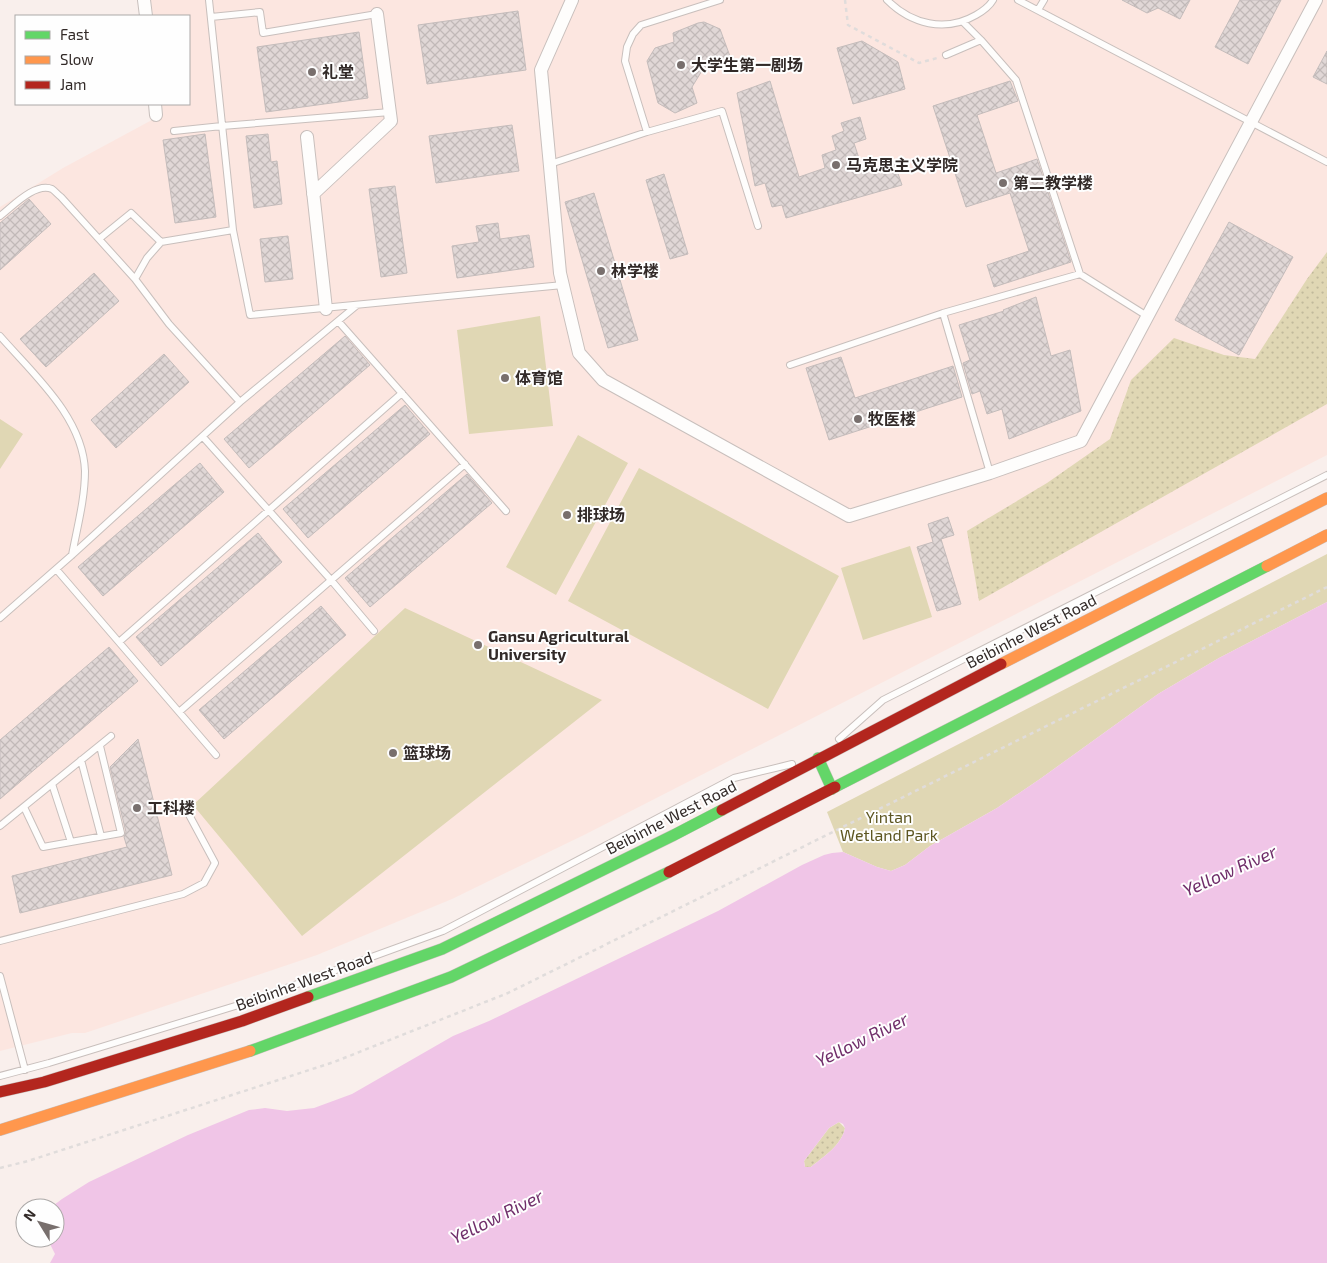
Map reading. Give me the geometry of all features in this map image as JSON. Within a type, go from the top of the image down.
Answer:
[{"type":"main road","name":"Beibinhe West Road","points":[[0,1092],[44,1082],[242,1021],[442,949],[674,835],[818,758],[1327,498]]},
{"type":"main road","points":[[0,1130],[239,1055],[451,977],[695,859],[1327,535]]},
{"type":"main road","points":[[818,758],[832,789]]},
{"type":"street","points":[[144,0],[146,15]]},
{"type":"street","points":[[572,0],[541,70],[560,273],[580,353],[603,380],[849,516],[990,473],[1081,441],[1316,0]]},
{"type":"street","points":[[314,194],[391,121],[377,14]]},
{"type":"street","points":[[307,137],[326,309]]},
{"type":"lane","points":[[209,0],[233,230],[250,315],[563,285]]},
{"type":"lane","points":[[647,132],[625,61],[627,47],[633,34],[641,26],[720,0]]},
{"type":"lane","points":[[887,0],[894,7],[924,23],[942,26],[964,22],[990,6],[993,0]]},
{"type":"lane","points":[[1018,0],[1327,162]]},
{"type":"lane","points":[[1038,10],[1044,0]]},
{"type":"lane","points":[[210,17],[260,12],[263,33],[377,14]]},
{"type":"lane","points":[[964,22],[1016,80],[1080,274],[1147,316]]},
{"type":"lane","points":[[946,55],[981,40]]},
{"type":"lane","points":[[550,164],[647,132],[722,111],[758,226]]},
{"type":"lane","points":[[174,131],[390,112]]},
{"type":"lane","points":[[0,216],[30,192],[42,187],[52,189],[99,239],[135,280],[169,324],[240,402]]},
{"type":"lane","points":[[99,239],[130,214],[161,242]]},
{"type":"lane","points":[[135,280],[147,258],[161,242],[233,230]]},
{"type":"lane","points":[[790,365],[943,313],[1080,274]]},
{"type":"lane","points":[[0,618],[56,570],[240,402],[356,306]]},
{"type":"lane","points":[[943,313],[990,473]]},
{"type":"lane","points":[[338,321],[506,511]]},
{"type":"lane","points":[[0,336],[62,408],[72,425],[81,451],[85,470],[72,555]]},
{"type":"lane","points":[[119,642],[402,393]]},
{"type":"lane","points":[[203,436],[374,631]]},
{"type":"lane","points":[[179,712],[465,464]]},
{"type":"lane","points":[[0,1076],[245,1002],[443,931],[734,778],[818,758],[883,700],[1327,475]]},
{"type":"lane","points":[[56,570],[216,755]]},
{"type":"lane","points":[[0,826],[111,736]]},
{"type":"lane","points":[[24,807],[43,847],[121,833],[100,746]]},
{"type":"lane","points":[[81,760],[101,836]]},
{"type":"lane","points":[[52,784],[71,842]]},
{"type":"lane","points":[[0,941],[182,894],[204,883],[215,863],[187,811]]},
{"type":"lane","points":[[0,976],[25,1070]]},
{"type":"path","points":[[845,0],[848,25],[919,63],[946,55]]},
{"type":"path","points":[[0,1168],[28,1161],[334,1062],[508,993],[1327,586]]},
{"type":"shaded area","name":"Gansu Agricultural University","points":[[151,0],[1327,0],[1327,455],[586,834],[452,899],[317,955],[85,1033],[72,1033],[0,1051],[0,207],[63,168],[163,114],[162,105],[190,105],[190,15],[153,15]]},
{"type":"green space","points":[[1327,252],[1327,404],[979,601],[967,531],[1047,483],[1110,439],[1131,380],[1174,338],[1224,355],[1255,359],[1307,279]]},
{"type":"green space","name":"体育馆","points":[[540,316],[553,426],[469,434],[457,330]]},
{"type":"green space","points":[[0,419],[23,434],[0,469]]},
{"type":"green space","name":"排球场","points":[[578,435],[628,463],[556,595],[506,567]]},
{"type":"green space","points":[[639,468],[839,576],[768,709],[568,601]]},
{"type":"green space","points":[[910,546],[932,617],[863,640],[841,568]]},
{"type":"green space","name":"Yintan Wetland Park","points":[[1327,554],[1327,602],[1219,658],[1158,694],[1040,779],[997,808],[930,846],[905,865],[891,871],[843,852],[827,812]]},
{"type":"green space","name":"篮球场","points":[[405,608],[602,700],[302,936],[193,805]]},
{"type":"green space","points":[[839,1122],[845,1128],[840,1140],[811,1167],[805,1167],[804,1161],[829,1128]]},
{"type":"water","name":"Yellow River","points":[[1327,602],[1327,1263],[50,1263],[55,1254],[52,1248],[65,1248],[64,1198],[89,1182],[188,1135],[249,1110],[265,1108],[287,1111],[314,1108],[352,1094],[453,1036],[489,1021],[718,911],[824,855],[843,852],[891,871],[905,865],[930,846],[997,808],[1040,779],[1158,694],[1219,658]],"holes":[[[839,1122],[845,1128],[840,1140],[826,1155],[811,1167],[805,1167],[804,1161],[829,1128]]]},
{"type":"building","points":[[1122,0],[1190,0],[1180,19],[1158,8],[1147,13]]},
{"type":"building","points":[[1240,0],[1281,0],[1248,64],[1215,47]]},
{"type":"building","points":[[518,11],[526,70],[427,84],[418,25]]},
{"type":"building","name":"大学生第一剧场","points":[[704,22],[720,29],[731,59],[703,69],[692,87],[697,103],[675,113],[658,103],[647,61],[655,48],[674,42],[673,33]]},
{"type":"building","name":"礼堂","points":[[359,32],[368,98],[266,112],[257,47]]},
{"type":"building","points":[[862,41],[898,62],[905,89],[853,104],[837,48]]},
{"type":"building","points":[[1327,51],[1327,84],[1313,77]]},
{"type":"building","points":[[770,81],[799,177],[825,168],[822,155],[836,150],[832,136],[844,131],[841,123],[860,117],[866,139],[854,143],[863,171],[894,162],[902,185],[786,218],[782,205],[772,207],[765,183],[755,186],[737,93]]},
{"type":"building","name":"第二教学楼","points":[[1010,81],[1018,101],[977,115],[996,173],[1037,159],[1071,262],[994,287],[987,265],[1029,251],[1010,193],[966,207],[933,106]]},
{"type":"building","points":[[512,125],[519,171],[436,183],[429,136]]},
{"type":"building","points":[[205,134],[216,217],[175,223],[163,140]]},
{"type":"building","points":[[268,134],[271,162],[277,161],[282,204],[254,208],[246,136]]},
{"type":"building","points":[[664,174],[688,254],[670,259],[646,180]]},
{"type":"building","points":[[395,186],[407,273],[381,277],[369,189]]},
{"type":"building","name":"林学楼","points":[[594,193],[638,340],[608,348],[565,202]]},
{"type":"building","points":[[29,199],[51,224],[0,270],[0,223]]},
{"type":"building","points":[[1229,222],[1293,257],[1239,355],[1175,320]]},
{"type":"building","points":[[498,223],[500,239],[529,235],[534,267],[457,278],[452,246],[479,242],[476,226]]},
{"type":"building","points":[[288,236],[293,279],[265,282],[260,239]]},
{"type":"building","points":[[94,273],[119,301],[46,367],[20,339]]},
{"type":"building","points":[[1036,297],[1051,356],[1070,350],[1081,411],[1009,439],[1002,409],[987,414],[980,391],[972,394],[963,363],[970,360],[959,325],[1004,311]]},
{"type":"building","points":[[345,336],[370,365],[249,468],[224,439]]},
{"type":"building","points":[[164,354],[189,382],[116,448],[91,420]]},
{"type":"building","name":"牧医楼","points":[[841,357],[855,398],[953,366],[962,397],[829,440],[806,368]]},
{"type":"building","points":[[405,405],[430,434],[308,538],[283,509]]},
{"type":"building","points":[[200,463],[224,492],[103,596],[78,567]]},
{"type":"building","points":[[467,474],[492,503],[370,607],[345,578]]},
{"type":"building","points":[[948,517],[954,535],[941,539],[961,604],[937,611],[917,547],[933,542],[928,524]]},
{"type":"building","points":[[258,533],[282,562],[161,666],[136,637]]},
{"type":"building","points":[[321,606],[346,635],[224,739],[199,710]]},
{"type":"building","points":[[109,647],[138,681],[0,799],[0,740]]},
{"type":"building","name":"工科楼","points":[[138,739],[172,875],[20,913],[12,876],[127,847],[124,837],[126,832],[110,767]]},
{"type":"traffic: fast","points":[[835,787],[1267,566]]},
{"type":"traffic: fast","points":[[818,758],[832,789]]},
{"type":"traffic: fast","points":[[308,997],[442,949],[722,810]]},
{"type":"traffic: fast","points":[[250,1051],[451,977],[669,872]]},
{"type":"traffic: slow","points":[[1001,664],[1327,498]]},
{"type":"traffic: slow","points":[[1267,566],[1327,535]]},
{"type":"traffic: slow","points":[[0,1130],[250,1051]]},
{"type":"traffic: jam","points":[[722,810],[1001,664]]},
{"type":"traffic: jam","points":[[669,872],[835,787]]},
{"type":"traffic: jam","points":[[0,1092],[44,1082],[242,1021],[308,997]]},
{"type":"place","name":"大学生第一剧场","points":[[681,65]]},
{"type":"place","name":"礼堂","points":[[312,72]]},
{"type":"place","name":"马克思主义学院","points":[[836,165]]},
{"type":"place","name":"第二教学楼","points":[[1003,183]]},
{"type":"place","name":"林学楼","points":[[601,271]]},
{"type":"place","name":"体育馆","points":[[505,378]]},
{"type":"place","name":"牧医楼","points":[[858,419]]},
{"type":"place","name":"排球场","points":[[567,515]]},
{"type":"place","name":"Gansu Agricultural University","points":[[478,645]]},
{"type":"place","name":"篮球场","points":[[393,753]]},
{"type":"place","name":"工科楼","points":[[137,808]]}]
